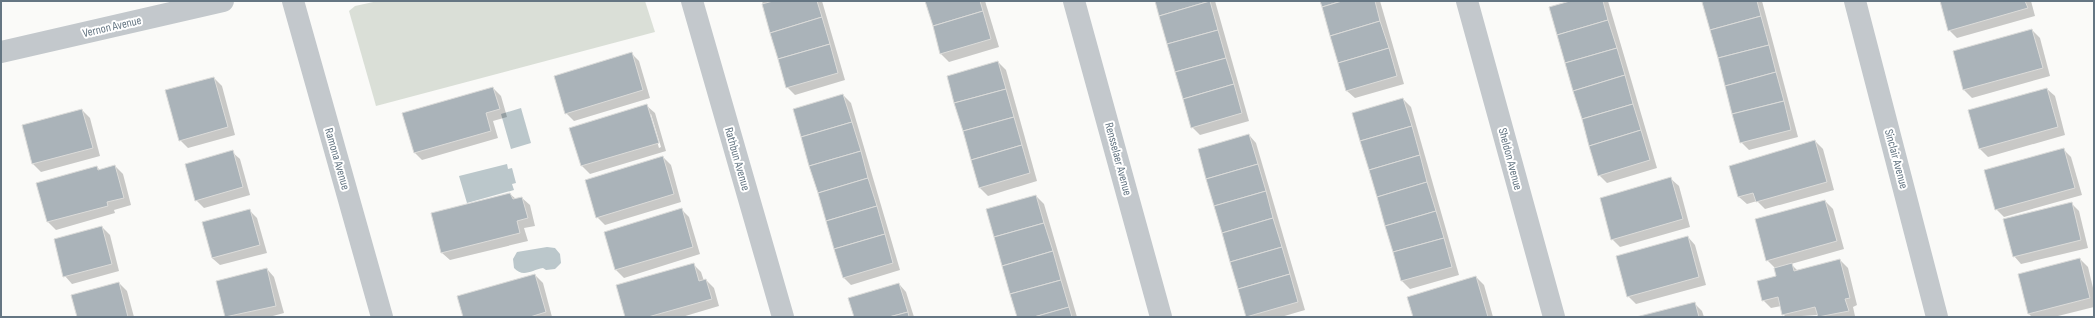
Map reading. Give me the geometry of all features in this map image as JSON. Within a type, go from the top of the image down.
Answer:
[{"type":"street","name":"Vernon Avenue","points":[[1,52],[223,1]]},
{"type":"street","name":"Ramona Avenue","points":[[293,1],[382,317]]},
{"type":"street","name":"Rathbun Avenue","points":[[692,1],[783,317]]},
{"type":"street","name":"Rensselaer Avenue","points":[[1074,1],[1161,317]]},
{"type":"street","name":"Sheldon Avenue","points":[[1466,1],[1554,317]]},
{"type":"street","name":"Sinclair Avenue","points":[[1856,1],[1937,317]]},
{"type":"shaded area","points":[[378,1],[645,1],[655,32],[376,106],[349,11],[355,6]]},
{"type":"shaded area","points":[[521,108],[531,143],[511,149],[501,114]]},
{"type":"shaded area","points":[[507,164],[508,169],[512,168],[516,183],[512,184],[514,190],[467,203],[459,176]]},
{"type":"shaded area","points":[[547,247],[555,248],[560,254],[561,263],[555,269],[546,270],[543,268],[524,273],[517,271],[514,268],[513,259],[517,252]]},
{"type":"building","points":[[773,1],[817,1],[822,17],[770,33],[762,4]]},
{"type":"building","points":[[925,1],[980,1],[983,11],[933,26]]},
{"type":"building","points":[[1155,1],[1210,1],[1159,16]]},
{"type":"building","points":[[1210,1],[1218,30],[1167,44],[1159,16]]},
{"type":"building","points":[[1320,1],[1342,1],[1322,7]]},
{"type":"building","points":[[1342,1],[1375,1],[1380,21],[1330,36],[1322,7]]},
{"type":"building","points":[[1570,1],[1603,1],[1608,20],[1557,35],[1549,7]]},
{"type":"building","points":[[1757,1],[1761,16],[1710,30],[1702,2]]},
{"type":"building","points":[[1940,1],[2025,1],[2028,8],[1948,31]]},
{"type":"building","points":[[983,11],[991,39],[940,54],[933,26]]},
{"type":"building","points":[[1761,16],[1769,45],[1718,58],[1710,30]]},
{"type":"building","points":[[822,17],[830,44],[778,59],[770,33]]},
{"type":"building","points":[[1608,20],[1617,48],[1565,63],[1557,35]]},
{"type":"building","points":[[1380,21],[1389,48],[1338,63],[1330,36]]},
{"type":"building","points":[[2032,29],[2043,68],[1963,90],[1953,51]]},
{"type":"building","points":[[1218,30],[1226,58],[1175,72],[1167,44]]},
{"type":"building","points":[[830,44],[838,73],[786,88],[778,59]]},
{"type":"building","points":[[1769,45],[1776,72],[1725,86],[1718,58]]},
{"type":"building","points":[[1389,48],[1397,76],[1346,91],[1338,63]]},
{"type":"building","points":[[1617,48],[1625,75],[1573,91],[1565,63]]},
{"type":"building","points":[[632,52],[643,90],[565,114],[554,76]]},
{"type":"building","points":[[1226,58],[1234,84],[1183,99],[1175,72]]},
{"type":"building","points":[[998,61],[1006,89],[954,103],[947,76]]},
{"type":"building","points":[[1776,72],[1784,101],[1732,114],[1725,86]]},
{"type":"building","points":[[1625,75],[1633,104],[1582,119],[1573,91]]},
{"type":"building","points":[[214,77],[228,127],[179,141],[165,90]]},
{"type":"building","points":[[1234,84],[1242,113],[1191,128],[1183,99]]},
{"type":"building","points":[[493,87],[500,109],[486,113],[491,131],[414,153],[402,113]]},
{"type":"building","points":[[2047,88],[2058,127],[1979,149],[1968,110]]},
{"type":"building","points":[[1006,89],[1014,117],[963,131],[954,103]]},
{"type":"building","points":[[843,94],[852,122],[801,137],[793,109]]},
{"type":"building","points":[[1403,98],[1412,126],[1360,141],[1352,113]]},
{"type":"building","points":[[1784,101],[1791,130],[1740,143],[1732,114]]},
{"type":"building","points":[[647,104],[659,143],[581,166],[569,128]]},
{"type":"building","points":[[1633,104],[1641,130],[1589,146],[1582,119]]},
{"type":"building","points":[[82,109],[93,148],[32,164],[22,125]]},
{"type":"building","points":[[1014,117],[1022,145],[971,160],[963,131]]},
{"type":"building","points":[[852,122],[861,151],[809,166],[801,137]]},
{"type":"building","points":[[1412,126],[1420,155],[1369,170],[1360,141]]},
{"type":"building","points":[[1641,130],[1650,160],[1598,176],[1589,146]]},
{"type":"building","points":[[1249,134],[1258,164],[1206,179],[1198,149]]},
{"type":"building","points":[[1815,140],[1827,182],[1756,202],[1753,193],[1738,197],[1729,166]]},
{"type":"building","points":[[1022,145],[1030,173],[979,188],[971,160]]},
{"type":"building","points":[[2064,148],[2075,188],[1995,210],[1984,170]]},
{"type":"building","points":[[233,150],[243,187],[195,201],[185,164]]},
{"type":"building","points":[[861,151],[868,178],[818,193],[809,166]]},
{"type":"building","points":[[1420,155],[1427,182],[1377,197],[1369,170]]},
{"type":"building","points":[[663,156],[674,194],[596,218],[585,180]]},
{"type":"building","points":[[1258,164],[1266,191],[1214,206],[1206,179]]},
{"type":"building","points":[[115,165],[124,198],[107,202],[108,206],[47,222],[36,183],[97,166],[98,170]]},
{"type":"building","points":[[1671,177],[1683,219],[1611,240],[1600,198]]},
{"type":"building","points":[[868,178],[877,206],[826,221],[818,193]]},
{"type":"building","points":[[1427,182],[1436,211],[1385,226],[1377,197]]},
{"type":"building","points":[[1266,191],[1273,218],[1222,233],[1214,206]]},
{"type":"building","points":[[510,193],[513,199],[522,197],[528,218],[517,221],[520,233],[441,253],[431,213]]},
{"type":"building","points":[[1036,195],[1044,223],[994,237],[986,209]]},
{"type":"building","points":[[1825,200],[1837,241],[1766,261],[1755,219]]},
{"type":"building","points":[[2072,202],[2081,240],[2013,257],[2003,219]]},
{"type":"building","points":[[877,206],[885,234],[834,249],[826,221]]},
{"type":"building","points":[[682,208],[693,247],[615,270],[604,232]]},
{"type":"building","points":[[250,209],[260,245],[212,258],[202,222]]},
{"type":"building","points":[[1436,211],[1444,238],[1393,252],[1385,226]]},
{"type":"building","points":[[1273,218],[1282,247],[1230,262],[1222,233]]},
{"type":"building","points":[[1044,223],[1053,251],[1002,266],[994,237]]},
{"type":"building","points":[[102,226],[112,264],[63,277],[54,239]]},
{"type":"building","points":[[885,234],[893,263],[843,278],[834,249]]},
{"type":"building","points":[[1688,236],[1699,277],[1627,297],[1616,256]]},
{"type":"building","points":[[1444,238],[1452,267],[1401,281],[1393,252]]},
{"type":"building","points":[[1282,247],[1290,274],[1238,289],[1230,262]]},
{"type":"building","points":[[1053,251],[1061,280],[1010,294],[1002,266]]},
{"type":"building","points":[[2080,258],[2090,298],[2028,314],[2018,274]]},
{"type":"building","points":[[1840,259],[1850,298],[1845,299],[1849,311],[1818,317],[1815,307],[1782,315],[1778,297],[1762,301],[1757,281],[1776,276],[1774,268],[1792,263],[1794,271]]},
{"type":"building","points":[[694,263],[699,281],[706,279],[712,299],[648,317],[625,317],[616,285]]},
{"type":"building","points":[[267,268],[276,306],[225,317],[216,281]]},
{"type":"building","points":[[535,274],[546,312],[530,317],[463,317],[457,296]]},
{"type":"building","points":[[1290,274],[1298,302],[1246,317],[1238,289]]},
{"type":"building","points":[[1476,276],[1488,317],[1413,317],[1407,297]]},
{"type":"building","points":[[1061,280],[1069,307],[1034,317],[1017,317],[1010,294]]},
{"type":"building","points":[[119,282],[128,317],[77,317],[71,295]]},
{"type":"building","points":[[899,283],[908,312],[889,317],[854,317],[848,298]]},
{"type":"building","points":[[1695,302],[1699,317],[1636,317]]},
{"type":"building","points":[[1069,307],[1072,317],[1034,317]]},
{"type":"building","points":[[908,312],[909,317],[889,317]]}]
